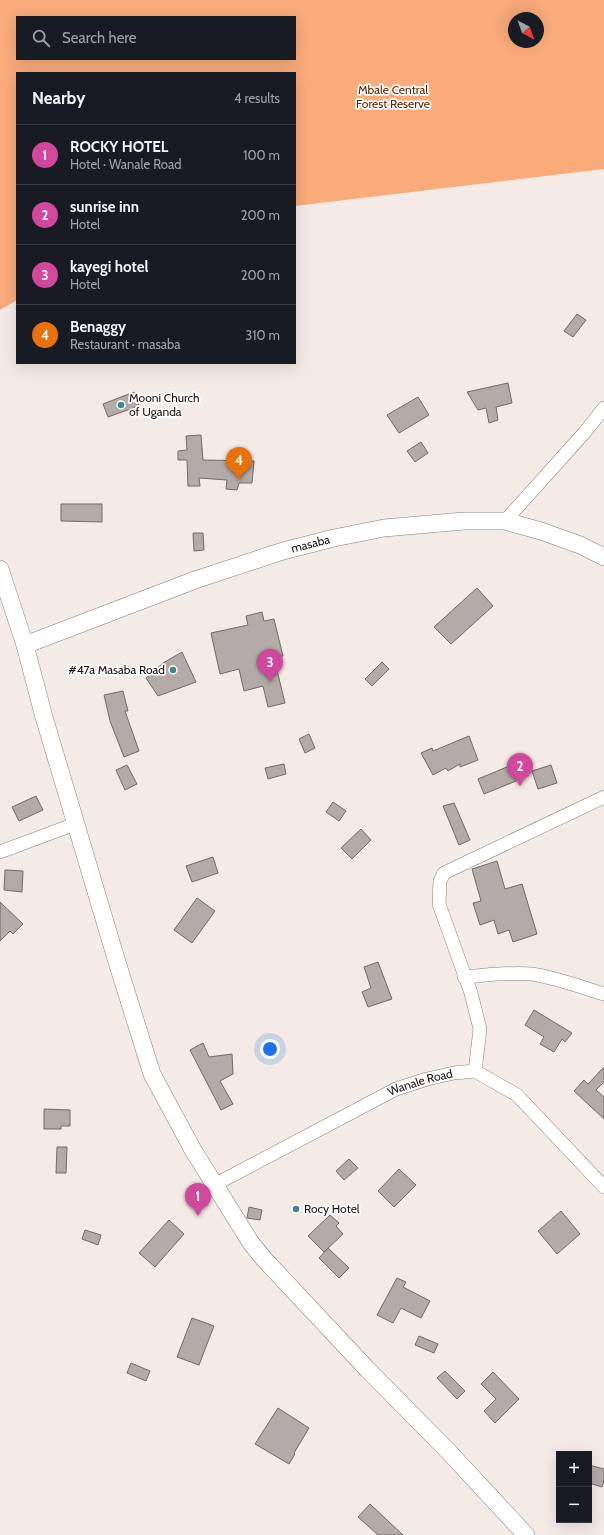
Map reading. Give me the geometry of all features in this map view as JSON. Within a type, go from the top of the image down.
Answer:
[{"type":"street","points":[[506,521],[585,432],[604,408]]},
{"type":"street","name":"masaba","points":[[25,645],[194,580],[283,551],[334,538],[384,528],[464,521],[506,521],[541,531],[580,545],[604,557]]},
{"type":"street","points":[[0,569],[25,645],[44,718],[152,1074],[189,1144],[251,1243],[264,1259],[368,1370],[448,1451],[523,1534]]},
{"type":"street","points":[[604,797],[444,873],[440,881],[439,904],[471,993],[480,1028],[475,1071],[516,1095],[526,1103],[604,1187]]},
{"type":"street","points":[[0,852],[76,824]]},
{"type":"street","points":[[464,977],[532,974],[569,983],[604,994]]},
{"type":"street","name":"Wanale Road","points":[[214,1184],[396,1089],[427,1079],[454,1073],[475,1071]]},
{"type":"green space","name":"Mbale Central Forest Reserve","points":[[0,0],[604,0],[604,169],[296,206],[296,72],[16,72],[16,301],[0,310]]},
{"type":"building","points":[[577,314],[586,320],[573,337],[564,331]]},
{"type":"building","points":[[508,383],[512,403],[496,407],[498,420],[489,423],[486,408],[478,410],[467,392]]},
{"type":"building","name":"Mooni Church of Uganda","points":[[134,392],[139,406],[108,417],[103,404]]},
{"type":"building","points":[[418,397],[429,415],[399,433],[387,415]]},
{"type":"building","points":[[201,435],[203,460],[254,461],[252,483],[239,483],[237,490],[226,489],[227,480],[199,478],[200,486],[188,486],[187,460],[178,460],[178,451],[187,450],[186,436]]},
{"type":"building","points":[[421,442],[428,453],[415,462],[407,451]]},
{"type":"building","points":[[61,504],[102,504],[102,522],[61,521]]},
{"type":"building","points":[[193,533],[203,533],[204,550],[194,551]]},
{"type":"building","points":[[477,588],[493,606],[451,644],[434,627]]},
{"type":"building","points":[[262,612],[264,621],[274,619],[283,656],[274,658],[285,703],[268,707],[263,686],[244,691],[239,669],[220,674],[211,633],[248,625],[246,616]]},
{"type":"building","name":"#47a Masaba Road","points":[[182,652],[196,682],[158,696],[146,678],[163,663]]},
{"type":"building","points":[[382,662],[389,669],[372,686],[365,679]]},
{"type":"building","points":[[123,691],[128,711],[125,711],[139,751],[124,757],[110,721],[104,695]]},
{"type":"building","points":[[309,734],[315,748],[305,753],[299,739]]},
{"type":"building","points":[[469,736],[478,760],[460,767],[460,764],[448,771],[446,768],[433,775],[421,753],[432,748],[433,751]]},
{"type":"building","points":[[284,764],[286,774],[268,779],[265,768]]},
{"type":"building","points":[[514,764],[521,779],[484,794],[478,779]]},
{"type":"building","points":[[127,765],[137,784],[125,790],[116,770]]},
{"type":"building","points":[[551,765],[557,783],[538,789],[532,771]]},
{"type":"building","points":[[36,796],[43,810],[19,821],[12,807]]},
{"type":"building","points":[[333,802],[346,811],[339,821],[326,812]]},
{"type":"building","points":[[454,803],[470,840],[459,845],[443,806]]},
{"type":"building","points":[[361,829],[371,840],[352,859],[341,848]]},
{"type":"building","points":[[213,857],[218,873],[192,882],[186,866]]},
{"type":"building","points":[[497,861],[505,889],[522,884],[537,934],[513,942],[509,930],[498,934],[494,920],[480,925],[473,903],[481,901],[472,869]]},
{"type":"building","points":[[5,870],[23,871],[22,892],[4,890]]},
{"type":"building","points":[[197,898],[215,911],[192,943],[174,930]]},
{"type":"building","points":[[0,902],[23,924],[13,934],[10,931],[0,941]]},
{"type":"building","points":[[378,962],[392,999],[368,1007],[362,992],[371,988],[364,967]]},
{"type":"building","points":[[534,1010],[572,1033],[565,1042],[562,1039],[554,1052],[540,1044],[544,1037],[525,1025]]},
{"type":"building","points":[[203,1043],[209,1057],[232,1054],[233,1074],[220,1081],[233,1104],[221,1110],[190,1050]]},
{"type":"building","points":[[604,1067],[604,1082],[596,1090],[604,1097],[604,1119],[574,1091],[584,1080],[588,1084]]},
{"type":"building","points":[[44,1109],[70,1110],[70,1126],[61,1126],[61,1129],[44,1129]]},
{"type":"building","points":[[57,1147],[67,1147],[66,1173],[56,1173]]},
{"type":"building","points":[[349,1159],[358,1168],[344,1180],[336,1171]]},
{"type":"building","points":[[399,1169],[416,1185],[394,1207],[378,1191]]},
{"type":"building","points":[[249,1207],[262,1210],[260,1220],[247,1218]]},
{"type":"building","points":[[561,1211],[580,1234],[557,1254],[538,1231]]},
{"type":"building","points":[[330,1215],[339,1223],[336,1226],[343,1234],[324,1252],[308,1236]]},
{"type":"building","points":[[169,1220],[184,1234],[155,1267],[139,1253]]},
{"type":"building","points":[[85,1230],[101,1235],[98,1245],[82,1239]]},
{"type":"building","points":[[328,1248],[349,1268],[339,1278],[319,1258]]},
{"type":"building","points":[[397,1278],[406,1282],[403,1287],[430,1301],[421,1318],[401,1308],[393,1323],[377,1315]]},
{"type":"building","points":[[192,1318],[214,1326],[199,1365],[177,1357]]},
{"type":"building","points":[[419,1336],[438,1344],[434,1353],[415,1345]]},
{"type":"building","points":[[131,1363],[150,1371],[146,1381],[127,1373]]},
{"type":"building","points":[[445,1371],[465,1391],[457,1399],[437,1378]]},
{"type":"building","points":[[493,1372],[519,1399],[495,1423],[484,1411],[496,1399],[481,1384]]},
{"type":"building","points":[[278,1408],[309,1428],[289,1464],[255,1444]]},
{"type":"building","points":[[592,1466],[604,1469],[604,1481],[602,1487],[592,1484]]},
{"type":"building","points":[[370,1504],[403,1535],[378,1535],[358,1517]]},
{"type":"place","name":"Mooni Church of Uganda","points":[[121,405]]},
{"type":"place","name":"Benaggy","points":[[239,480]]},
{"type":"place","name":"#47a Masaba Road","points":[[173,670]]},
{"type":"place","name":"kayegi hotel","points":[[270,682]]},
{"type":"place","name":"sunrise inn","points":[[520,786]]},
{"type":"place","name":"Rocy Hotel","points":[[296,1209]]},
{"type":"place","name":"ROCKY HOTEL","points":[[198,1216]]}]
